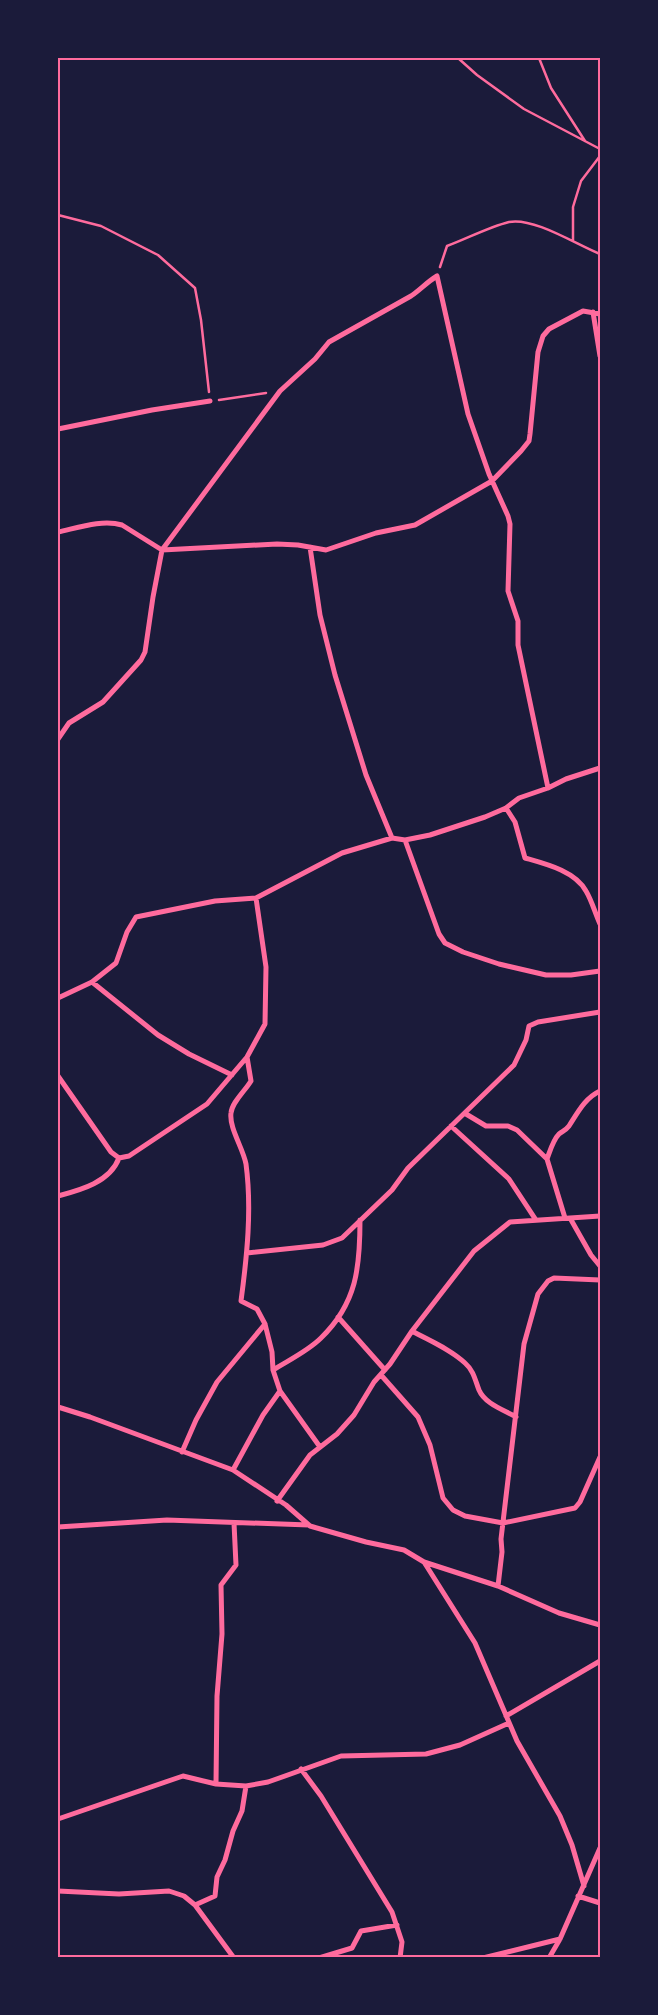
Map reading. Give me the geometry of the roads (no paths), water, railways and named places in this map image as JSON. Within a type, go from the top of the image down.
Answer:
[{"type":"street","points":[[58,739],[69,723],[103,702],[141,660],[145,652],[162,550],[280,391],[315,359],[329,342],[411,296],[424,284],[437,276],[468,414],[510,524],[508,591],[518,621],[518,645],[548,788]]},
{"type":"street","points":[[58,532],[94,524],[115,523],[122,525],[162,550],[277,544],[326,550],[376,533],[415,524],[492,481],[529,441],[538,352],[543,336],[549,329],[583,311],[600,314]]},
{"type":"street","points":[[593,312],[600,356]]},
{"type":"street","points":[[58,429],[152,410],[210,401]]},
{"type":"street","points":[[310,547],[320,615],[335,675],[366,775],[392,838]]},
{"type":"street","points":[[58,998],[92,982],[116,963],[136,917],[215,901],[256,898],[342,853],[392,838],[405,840],[430,835],[506,808],[519,798],[600,768]]},
{"type":"street","points":[[506,808],[515,822],[525,858],[549,865],[577,880],[586,891],[600,922]]},
{"type":"street","points":[[405,840],[439,934],[446,944],[499,964],[546,975],[571,975],[600,970]]},
{"type":"street","points":[[58,1076],[111,1152],[119,1158],[129,1156],[207,1104],[247,1057],[265,1024],[266,966],[256,898]]},
{"type":"street","points":[[92,982],[158,1035],[188,1054],[232,1075]]},
{"type":"street","points":[[246,1253],[323,1245],[342,1238],[392,1190],[408,1168],[466,1114],[514,1065],[526,1040],[529,1026],[538,1022],[600,1012]]},
{"type":"street","points":[[247,1057],[251,1081],[231,1110],[230,1120],[240,1143],[245,1163],[249,1208],[241,1301],[257,1309],[265,1324],[272,1352],[273,1370],[280,1391],[320,1447]]},
{"type":"street","points":[[547,1159],[560,1133],[567,1129],[580,1108],[592,1095],[600,1091]]},
{"type":"street","points":[[466,1114],[486,1126],[508,1126],[517,1130],[547,1159],[568,1218],[600,1266]]},
{"type":"street","points":[[451,1126],[509,1179],[536,1220]]},
{"type":"street","points":[[58,1196],[95,1184],[116,1167],[119,1158]]},
{"type":"street","points":[[277,1501],[310,1455],[337,1434],[354,1415],[412,1331],[474,1250],[510,1222],[600,1216]]},
{"type":"street","points":[[273,1370],[315,1343],[338,1318],[356,1283],[360,1258],[360,1220]]},
{"type":"street","points":[[498,1586],[503,1523],[524,1344],[538,1294],[548,1281],[554,1278],[600,1280]]},
{"type":"street","points":[[338,1318],[418,1417],[430,1445],[443,1498],[453,1510],[465,1516],[503,1523],[575,1508],[580,1502],[600,1457]]},
{"type":"street","points":[[182,1452],[196,1420],[217,1382],[265,1324]]},
{"type":"street","points":[[412,1331],[452,1352],[467,1364],[475,1376],[479,1391],[484,1400],[516,1417]]},
{"type":"street","points":[[233,1470],[263,1415],[280,1391]]},
{"type":"street","points":[[58,1407],[233,1470],[277,1501],[286,1505],[310,1526]]},
{"type":"street","points":[[58,1527],[168,1520],[310,1526],[366,1542],[404,1550],[424,1562],[498,1586],[559,1613],[600,1625]]},
{"type":"street","points":[[216,1784],[216,1696],[222,1634],[221,1585],[236,1565],[234,1522]]},
{"type":"street","points":[[424,1562],[475,1643],[493,1681],[517,1741],[560,1816],[572,1845],[584,1886]]},
{"type":"street","points":[[506,1716],[600,1661]]},
{"type":"street","points":[[58,1819],[183,1776],[216,1784],[246,1786],[268,1782],[341,1756],[426,1754],[460,1745],[509,1723]]},
{"type":"street","points":[[301,1769],[331,1812],[392,1912],[402,1942],[400,1958]]},
{"type":"street","points":[[195,1905],[215,1896],[217,1877],[225,1860],[232,1831],[242,1811],[246,1786]]},
{"type":"street","points":[[551,1957],[600,1848]]},
{"type":"street","points":[[58,1891],[119,1894],[169,1891],[184,1896],[195,1905],[234,1958]]},
{"type":"street","points":[[578,1896],[600,1903]]},
{"type":"street","points":[[319,1958],[352,1948],[361,1931],[397,1925]]},
{"type":"street","points":[[483,1958],[560,1938]]}]
